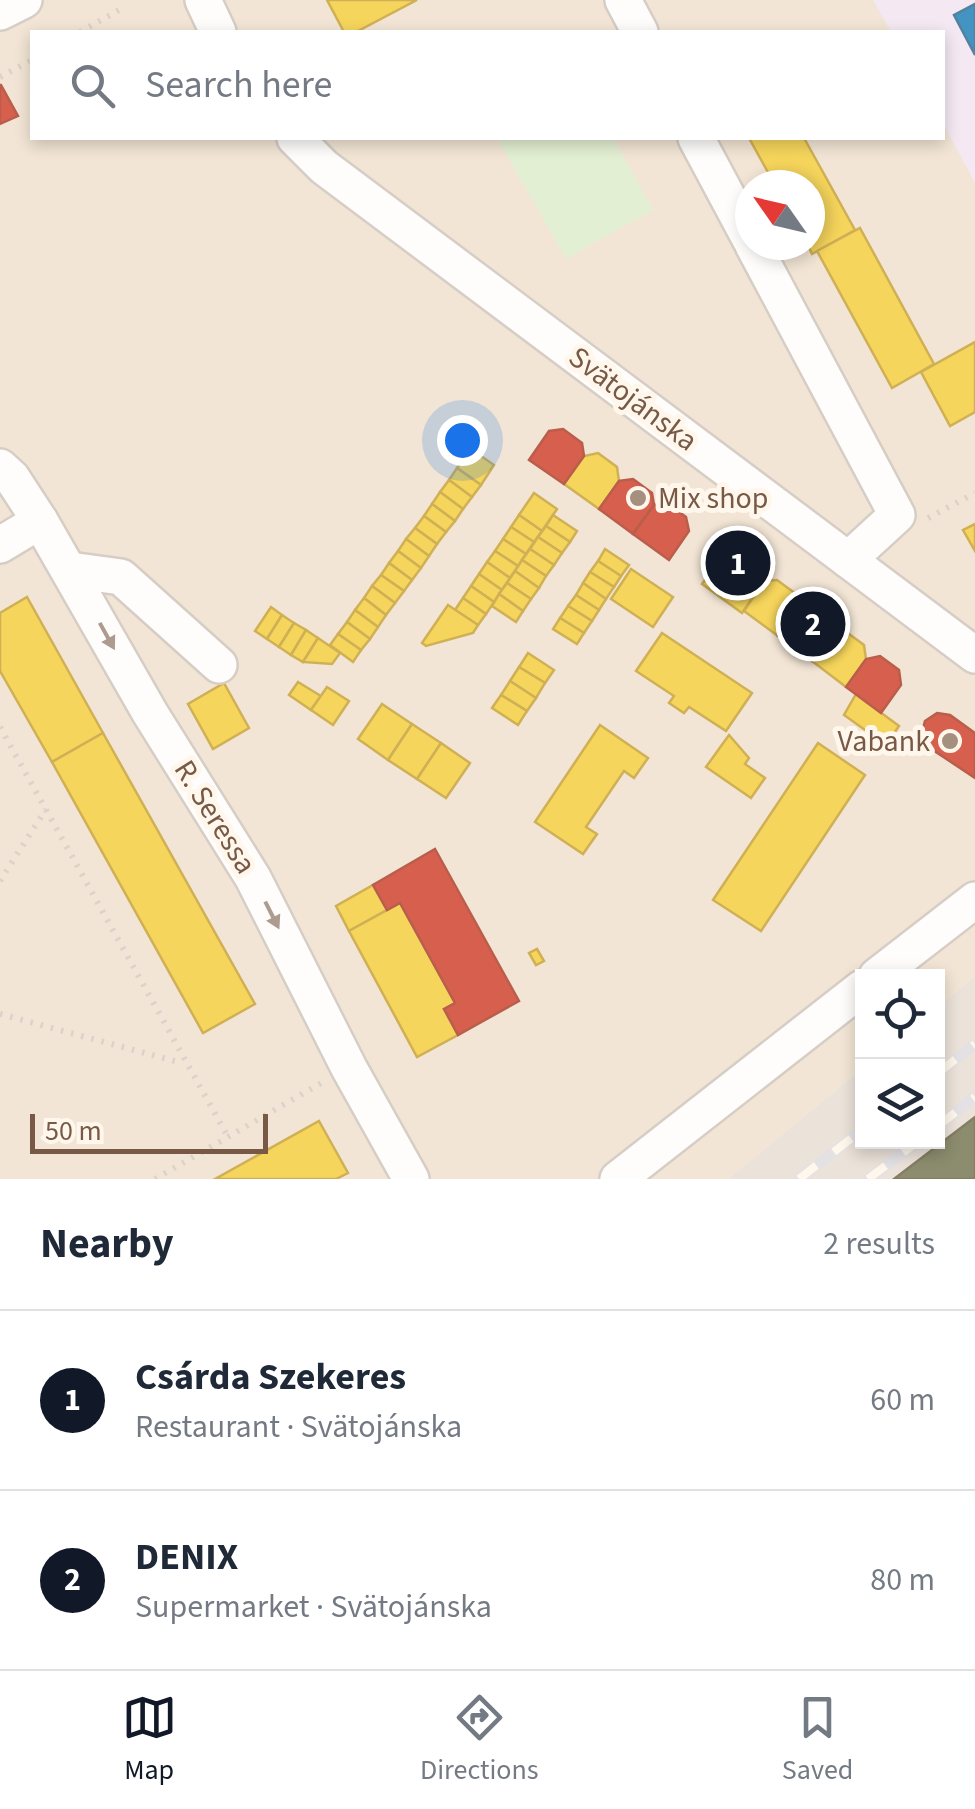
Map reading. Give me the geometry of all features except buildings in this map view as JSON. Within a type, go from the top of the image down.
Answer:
[{"type":"street","points":[[0,12],[24,0]]},
{"type":"street","points":[[203,0],[217,30]]},
{"type":"street","points":[[623,0],[639,30]]},
{"type":"street","name":"Svätojánska","points":[[297,140],[324,167],[974,653]]},
{"type":"street","points":[[697,140],[735,210]]},
{"type":"street","points":[[762,260],[897,515],[848,560]]},
{"type":"street","name":"R. Seressa","points":[[0,467],[12,478],[40,521],[150,712],[253,878],[349,1068],[411,1179]]},
{"type":"street","points":[[0,545],[40,521]]},
{"type":"street","points":[[70,570],[121,577],[219,665]]},
{"type":"street","points":[[886,969],[975,900]]},
{"type":"street","points":[[618,1179],[855,993]]},
{"type":"path","points":[[84,30],[121,9]]},
{"type":"path","points":[[0,77],[30,61]]},
{"type":"path","points":[[897,515],[930,518],[975,493]]},
{"type":"path","points":[[0,727],[228,1137]]},
{"type":"path","points":[[0,881],[46,809]]},
{"type":"path","points":[[0,1014],[184,1063]]},
{"type":"path","points":[[155,1179],[349,1068]]},
{"type":"shaded area","points":[[0,0],[975,0],[975,976],[945,1001],[945,969],[855,969],[855,1075],[728,1179],[0,1179]]},
{"type":"shaded area","points":[[873,0],[975,0],[975,183],[945,128],[945,30],[890,30]]},
{"type":"shaded area","points":[[975,976],[975,1179],[728,1179],[855,1075],[855,1149],[945,1149],[945,1001]]},
{"type":"green space","points":[[498,140],[614,140],[653,210],[566,259]]},
{"type":"railway","points":[[945,1068],[975,1044]]},
{"type":"railway","points":[[945,1121],[975,1097]]},
{"type":"railway","points":[[799,1179],[855,1135]]},
{"type":"railway","points":[[868,1179],[908,1149]]},
{"type":"place","name":"Mix shop","points":[[638,498]]},
{"type":"place","name":"Csárda Szekeres","points":[[738,563]]},
{"type":"place","name":"DENIX","points":[[813,624]]},
{"type":"place","name":"Vabank","points":[[950,741]]}]
